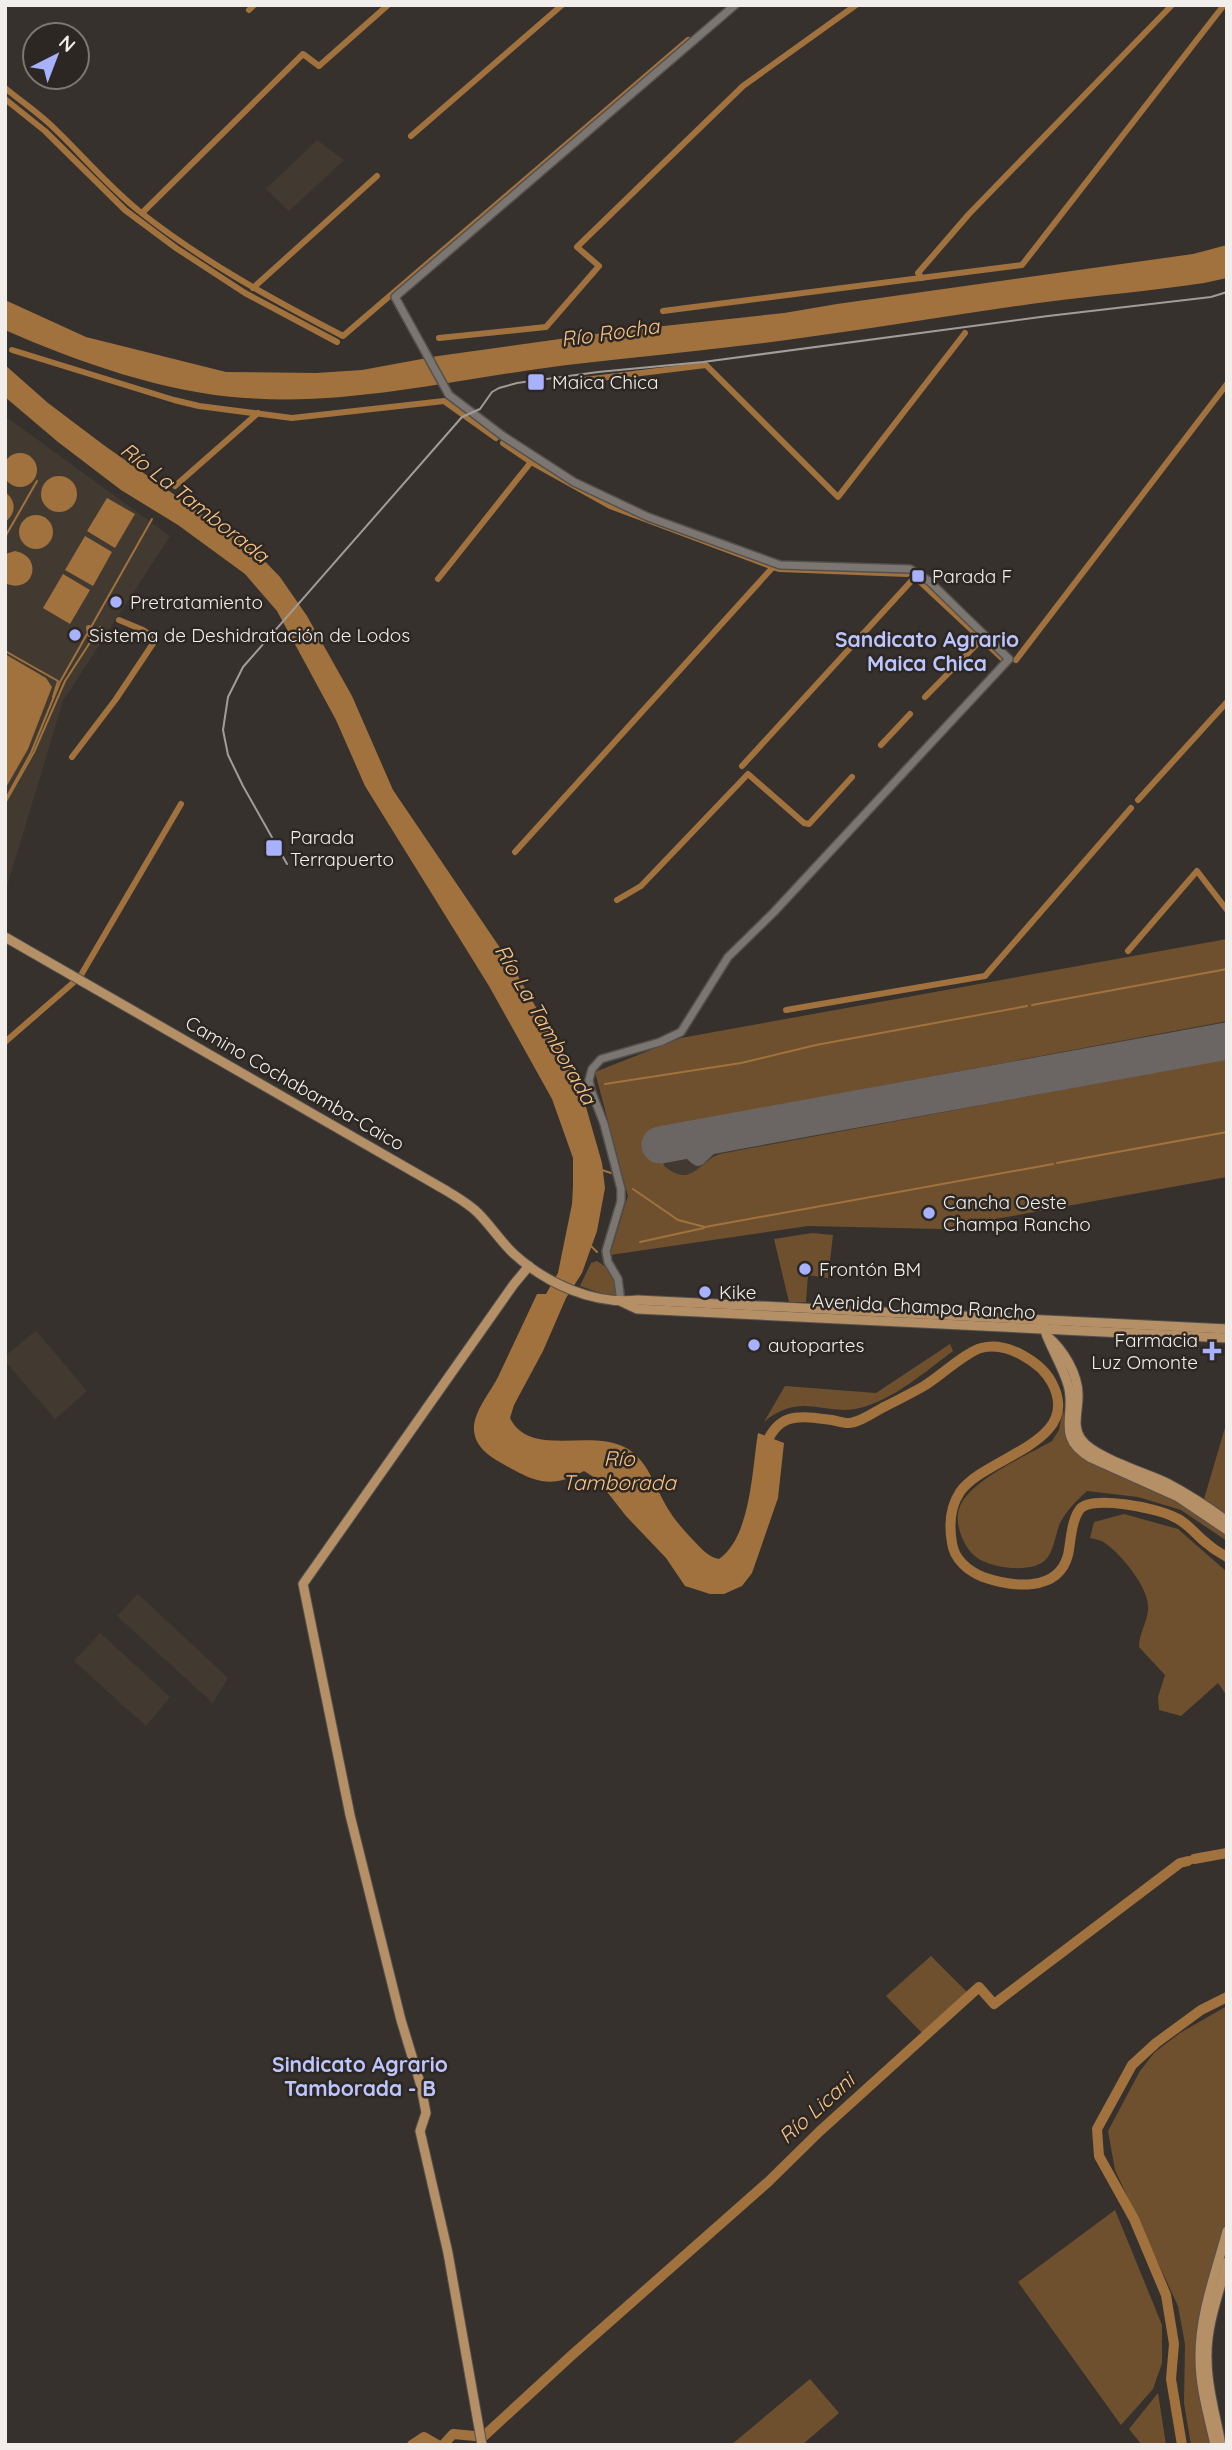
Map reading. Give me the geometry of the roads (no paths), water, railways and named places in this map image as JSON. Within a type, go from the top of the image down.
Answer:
[{"type":"main road","name":"Camino Cochabamba-Caico","points":[[5,937],[447,1191],[478,1213],[513,1253],[529,1266],[572,1290]]},
{"type":"main road","points":[[482,2445],[448,2253],[420,2131],[426,2113],[424,2100],[401,2020],[350,1815],[303,1584],[529,1266]]},
{"type":"main road","name":"Avenida Champa Rancho","points":[[572,1290],[621,1302],[638,1300],[716,1309],[1227,1338]]},
{"type":"main road","name":"Avenida Champa Rancho","points":[[1044,1328],[1227,1329]]},
{"type":"main road","points":[[1044,1328],[1057,1344],[1076,1379],[1076,1427],[1083,1442],[1095,1452],[1190,1496],[1227,1521]]},
{"type":"main road","points":[[1044,1328],[1049,1347],[1068,1383],[1068,1429],[1079,1449],[1091,1458],[1178,1497],[1227,1530]]},
{"type":"main road","points":[[1057,1344],[1059,1337],[1066,1330]]},
{"type":"main road","points":[[1222,2445],[1209,2382],[1207,2357],[1227,2231]]},
{"type":"main road","points":[[1215,2445],[1202,2384],[1200,2359],[1204,2320],[1224,2259]]},
{"type":"street","points":[[621,1302],[618,1279],[608,1262],[606,1251],[621,1201],[621,1189],[604,1124],[591,1090],[589,1080],[592,1069],[601,1059],[660,1042],[681,1032],[728,957],[773,913],[1009,659],[916,572],[902,569],[780,565],[648,517],[589,490],[552,469],[449,395],[396,297],[735,5]]},
{"type":"water","name":"Río Rocha","points":[[1227,245],[1227,278],[1204,283],[1046,302],[790,340],[527,370],[367,395],[326,398],[245,398],[184,390],[92,364],[5,330],[5,300],[86,337],[226,372],[316,373],[362,370],[438,356],[617,331],[784,313],[1193,254]]},
{"type":"water","name":"Río Tamborada","points":[[5,365],[48,403],[105,446],[256,552],[280,577],[307,616],[352,696],[393,790],[511,964],[564,1056],[584,1100],[602,1163],[605,1188],[597,1231],[582,1273],[566,1298],[510,1418],[519,1430],[532,1437],[613,1443],[628,1449],[642,1462],[672,1516],[705,1552],[719,1559],[730,1549],[744,1519],[758,1433],[784,1443],[778,1498],[752,1573],[742,1586],[724,1594],[710,1594],[685,1586],[666,1558],[626,1516],[597,1479],[584,1471],[557,1481],[533,1479],[495,1459],[478,1444],[474,1423],[479,1410],[498,1377],[537,1294],[546,1294],[558,1273],[572,1204],[573,1158],[552,1099],[489,986],[365,786],[336,720],[277,611],[245,574],[178,525],[121,490],[5,397]]},
{"type":"water","points":[[20,453],[32,458],[37,470],[32,482],[20,487],[8,482],[3,470],[8,458]]},
{"type":"water","points":[[59,476],[71,482],[77,494],[71,506],[59,512],[47,506],[41,494],[47,482]]},
{"type":"water","points":[[5,492],[12,499],[14,507],[5,522]]},
{"type":"water","points":[[107,498],[135,514],[115,548],[87,531]]},
{"type":"water","points":[[36,515],[48,520],[53,532],[48,544],[36,549],[24,544],[19,532],[24,520]]},
{"type":"water","points":[[85,536],[112,552],[93,586],[65,570]]},
{"type":"water","points":[[15,551],[30,560],[32,574],[23,584],[15,586],[5,583],[5,554]]},
{"type":"water","points":[[63,574],[90,590],[70,624],[43,608]]},
{"type":"water","points":[[5,654],[46,678],[52,687],[28,749],[5,789]]},
{"type":"waterway","points":[[249,10],[254,5]]},
{"type":"waterway","points":[[142,213],[303,54],[319,66],[388,5]]},
{"type":"waterway","points":[[411,136],[562,5]]},
{"type":"waterway","name":"Río Rocha","points":[[439,338],[546,327],[599,266],[577,247],[743,86],[856,5]]},
{"type":"waterway","points":[[922,278],[918,273],[969,214],[1172,5]]},
{"type":"waterway","name":"Río Rocha","points":[[663,311],[1022,265],[1224,5]]},
{"type":"waterway","points":[[5,88],[49,124],[139,211],[163,229],[238,278],[343,336],[688,40]]},
{"type":"waterway","points":[[5,99],[45,131],[125,210],[176,248],[245,293],[337,342]]},
{"type":"waterway","points":[[253,288],[377,176]]},
{"type":"waterway","points":[[584,380],[706,365],[838,497],[965,333]]},
{"type":"waterway","points":[[12,350],[174,400],[199,406],[292,418],[444,401],[496,438]]},
{"type":"waterway","points":[[1016,660],[1227,384]]},
{"type":"waterway","points":[[175,486],[258,413]]},
{"type":"waterway","points":[[503,443],[531,462],[610,506],[773,567],[907,574]]},
{"type":"waterway","points":[[438,579],[531,462]]},
{"type":"waterway","points":[[5,537],[37,481]]},
{"type":"waterway","points":[[5,800],[31,753],[60,682],[152,519]]},
{"type":"waterway","points":[[515,852],[773,567]]},
{"type":"waterway","points":[[742,766],[915,577],[1003,659]]},
{"type":"waterway","points":[[72,757],[116,699],[156,639],[119,620]]},
{"type":"waterway","points":[[5,803],[34,752],[65,681],[100,627]]},
{"type":"waterway","points":[[89,628],[90,634],[94,636]]},
{"type":"waterway","points":[[925,697],[982,639]]},
{"type":"waterway","points":[[5,651],[58,681],[53,697]]},
{"type":"waterway","points":[[1138,800],[1227,702]]},
{"type":"waterway","points":[[881,745],[910,714]]},
{"type":"waterway","points":[[617,900],[641,886],[748,774],[804,823],[809,824],[852,777]]},
{"type":"waterway","points":[[81,975],[181,804]]},
{"type":"waterway","points":[[786,1010],[985,976],[1131,808]]},
{"type":"waterway","points":[[1128,951],[1197,871],[1227,910]]},
{"type":"waterway","points":[[1032,1005],[1227,969]]},
{"type":"waterway","points":[[5,1042],[74,982]]},
{"type":"waterway","points":[[605,1084],[741,1063],[816,1045],[1027,1006]]},
{"type":"waterway","points":[[1057,1163],[1227,1132]]},
{"type":"waterway","points":[[633,1189],[678,1220],[705,1227],[1053,1164]]},
{"type":"waterway","points":[[602,1170],[611,1173]]},
{"type":"waterway","points":[[640,1242],[704,1228]]},
{"type":"waterway","points":[[590,1245],[597,1252]]},
{"type":"waterway","name":"Río La Tamborada","points":[[764,1449],[776,1428],[783,1422],[799,1417],[852,1423],[924,1386],[975,1350],[1002,1347],[1022,1355],[1043,1370],[1052,1383],[1058,1403],[1055,1420],[1044,1434],[972,1479],[960,1492],[952,1510],[951,1530],[953,1549],[967,1568],[983,1577],[1007,1583],[1033,1584],[1055,1576],[1068,1555],[1075,1519],[1080,1509],[1097,1503],[1139,1507],[1172,1516],[1227,1557]]},
{"type":"waterway","name":"Río Licani","points":[[1194,1859],[1227,1853]]},
{"type":"waterway","name":"Río Licani","points":[[484,2436],[768,2182],[820,2131],[979,1987],[994,2004],[1180,1863],[1188,1861]]},
{"type":"waterway","name":"Río La Tamborada","points":[[1182,2445],[1171,2379],[1174,2344],[1166,2295],[1134,2219],[1099,2156],[1097,2129],[1132,2065],[1156,2043],[1201,2010],[1227,1997]]},
{"type":"waterway","name":"Río Licani","points":[[443,2445],[453,2434],[475,2436]]},
{"type":"waterway","name":"Río Licani","points":[[412,2445],[424,2437],[438,2445]]},
{"type":"tram line","points":[[287,864],[228,755],[223,730],[228,697],[243,667],[462,417],[480,409],[492,392],[517,383],[1211,297],[1227,292]]},
{"type":"place","name":"Maica Chica","points":[[536,382]]},
{"type":"place","name":"Parada F","points":[[918,576]]},
{"type":"place","name":"Pretratamiento","points":[[116,602]]},
{"type":"place","name":"Sistema de Deshidratación de Lodos","points":[[75,635]]},
{"type":"place","name":"Parada Terrapuerto","points":[[274,848]]},
{"type":"place","name":"Cancha Oeste Champa Rancho","points":[[929,1213]]},
{"type":"place","name":"Frontón BM","points":[[805,1269]]},
{"type":"place","name":"Kike","points":[[705,1292]]},
{"type":"place","name":"autopartes","points":[[754,1345]]},
{"type":"place","name":"Farmacia Luz Omonte","points":[[1212,1351]]},
{"type":"district","name":"Sandicato Agrario Maica Chica","points":[[927,651]]},
{"type":"district","name":"Sindicato Agrario Tamborada - B","points":[[360,2076]]}]
